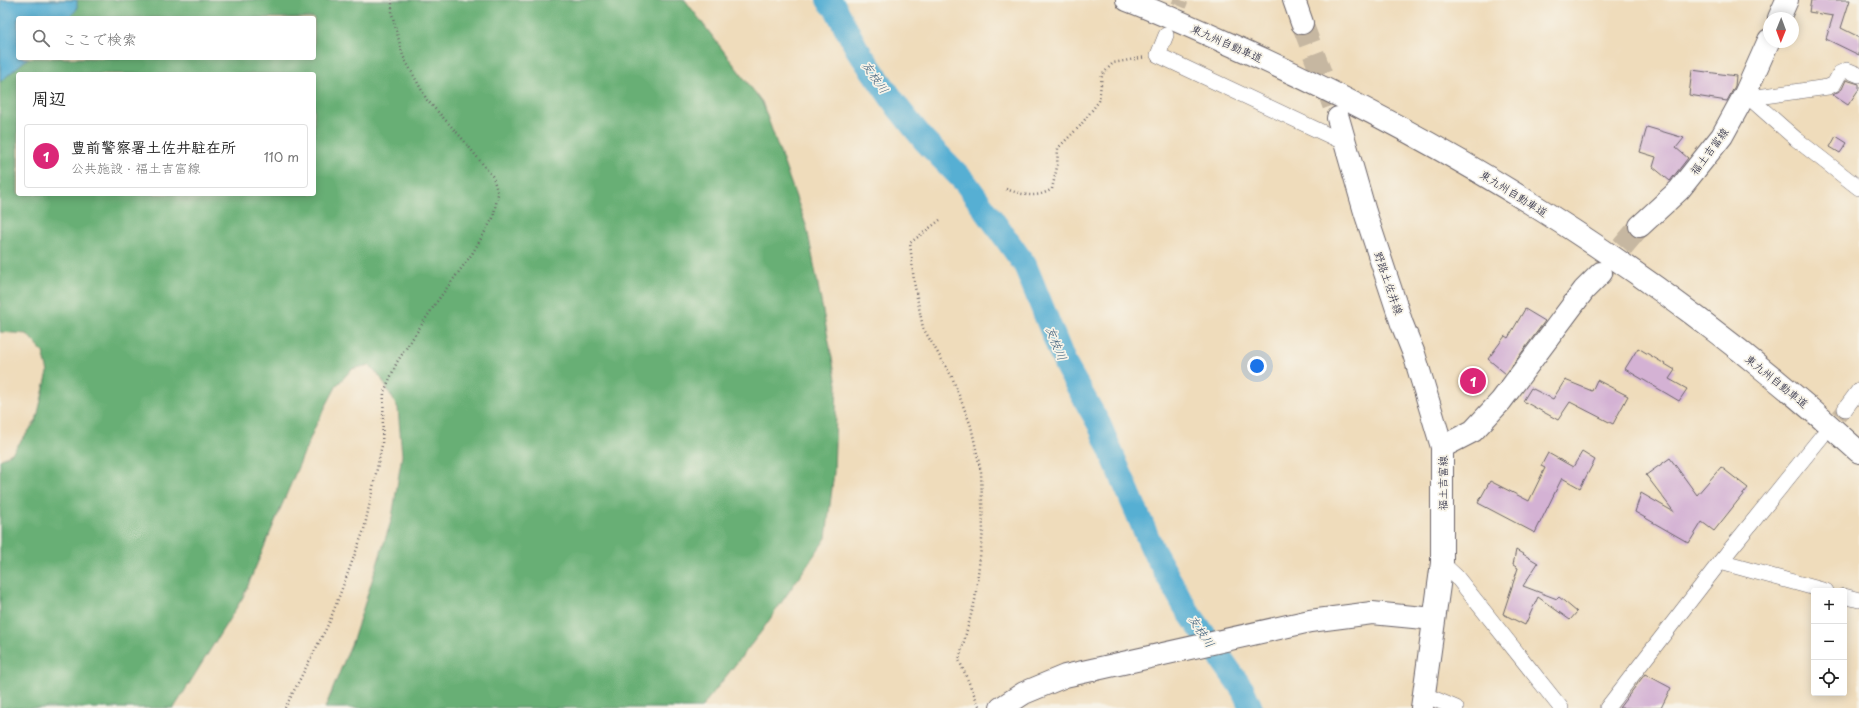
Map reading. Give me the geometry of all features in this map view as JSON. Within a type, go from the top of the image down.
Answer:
[{"type":"main road","name":"東九州自動車道","points":[[1127,0],[1288,70],[1380,116],[1483,174],[1570,228],[1653,285],[1809,407],[1859,452]]},
{"type":"main road","points":[[1294,0],[1302,23]]},
{"type":"main road","points":[[1782,12],[1787,0]]},
{"type":"main road","name":"福土吉富線","points":[[1640,226],[1679,190],[1722,136],[1748,96],[1766,48]]},
{"type":"main road","name":"野路土佐井線","points":[[1338,118],[1364,212],[1402,324],[1414,354],[1442,447]]},
{"type":"main road","name":"福土吉富線","points":[[1424,701],[1442,563],[1442,447],[1473,431],[1502,401],[1584,290],[1601,273]]},
{"type":"main road","points":[[1001,708],[1024,693],[1065,676],[1310,621],[1372,613],[1434,619]]},
{"type":"street","points":[[1166,35],[1158,55],[1345,143]]},
{"type":"street","points":[[1748,96],[1828,87],[1834,84],[1840,73],[1847,70],[1859,75]]},
{"type":"street","points":[[1748,96],[1796,139],[1859,188]]},
{"type":"street","points":[[1845,409],[1859,390]]},
{"type":"street","points":[[1606,708],[1720,562],[1822,436]]},
{"type":"street","points":[[1720,562],[1815,588]]},
{"type":"street","points":[[1442,563],[1456,576],[1561,708]]},
{"type":"street","points":[[1847,597],[1859,600]]},
{"type":"street","points":[[1424,701],[1456,708]]},
{"type":"path","points":[[285,708],[329,623],[364,530],[382,445],[384,392],[397,362],[475,248],[493,218],[498,194],[493,177],[461,137],[427,100],[403,56],[392,14],[392,0]]},
{"type":"path","points":[[1006,189],[1027,196],[1042,194],[1052,189],[1058,148],[1080,126],[1099,101],[1102,75],[1113,63],[1158,55]]},
{"type":"path","points":[[940,220],[910,243],[914,282],[923,328],[952,377],[971,426],[981,472],[984,531],[975,600],[959,660],[980,708]]},
{"type":"green space","points":[[37,0],[685,0],[762,102],[807,228],[837,384],[834,472],[826,538],[761,632],[701,708],[325,708],[354,637],[392,518],[402,455],[398,408],[381,378],[369,365],[352,369],[337,385],[315,427],[243,597],[174,708],[0,708],[0,460],[12,453],[36,421],[48,372],[43,352],[27,334],[0,332],[0,10]]},
{"type":"water","points":[[0,0],[77,0],[77,9],[71,16],[16,16],[16,60],[26,60],[0,82]]},
{"type":"building","points":[[1811,0],[1850,0],[1841,28],[1859,37],[1859,55],[1826,39],[1833,16],[1809,12]]},
{"type":"building","points":[[1692,70],[1736,76],[1735,86],[1727,101],[1689,95]]},
{"type":"building","points":[[1846,80],[1859,84],[1859,89],[1848,105],[1833,95],[1842,89]]},
{"type":"building","points":[[1647,127],[1684,138],[1676,148],[1688,158],[1670,181],[1653,167],[1656,157],[1640,152]]},
{"type":"building","points":[[1836,136],[1847,143],[1840,153],[1830,147]]},
{"type":"building","points":[[1525,309],[1545,321],[1506,374],[1488,359],[1505,336],[1508,338]]},
{"type":"building","points":[[1638,348],[1675,370],[1669,379],[1687,389],[1679,401],[1625,369]]},
{"type":"building","points":[[1565,380],[1592,391],[1597,380],[1628,396],[1613,424],[1570,402],[1558,420],[1523,401],[1531,388],[1553,399]]},
{"type":"building","points":[[1582,452],[1595,460],[1580,488],[1562,478],[1535,533],[1478,503],[1490,481],[1529,501],[1545,468],[1541,466],[1548,453],[1573,467]]},
{"type":"building","points":[[1670,458],[1697,495],[1721,467],[1748,488],[1714,531],[1702,522],[1689,543],[1635,512],[1641,493],[1674,512],[1646,475]]},
{"type":"building","points":[[1516,550],[1538,563],[1523,586],[1557,599],[1559,597],[1577,612],[1570,620],[1538,597],[1525,625],[1503,614],[1518,568],[1513,565]]},
{"type":"building","points":[[1645,674],[1671,688],[1661,708],[1619,708]]},
{"type":"waterway","name":"友枝川","points":[[828,0],[836,9],[857,49],[899,109],[924,140],[965,182],[1025,265],[1066,366],[1099,424],[1153,550],[1185,607],[1243,690],[1251,708]]},
{"type":"tunnel","points":[[1170,27],[1181,0]]},
{"type":"tunnel","points":[[1302,23],[1338,118]]},
{"type":"tunnel","points":[[1601,272],[1640,226]]},
{"type":"tunnel","points":[[1824,434],[1845,409]]},
{"type":"place","name":"豊前警察署土佐井駐在所","points":[[1473,381]]}]
